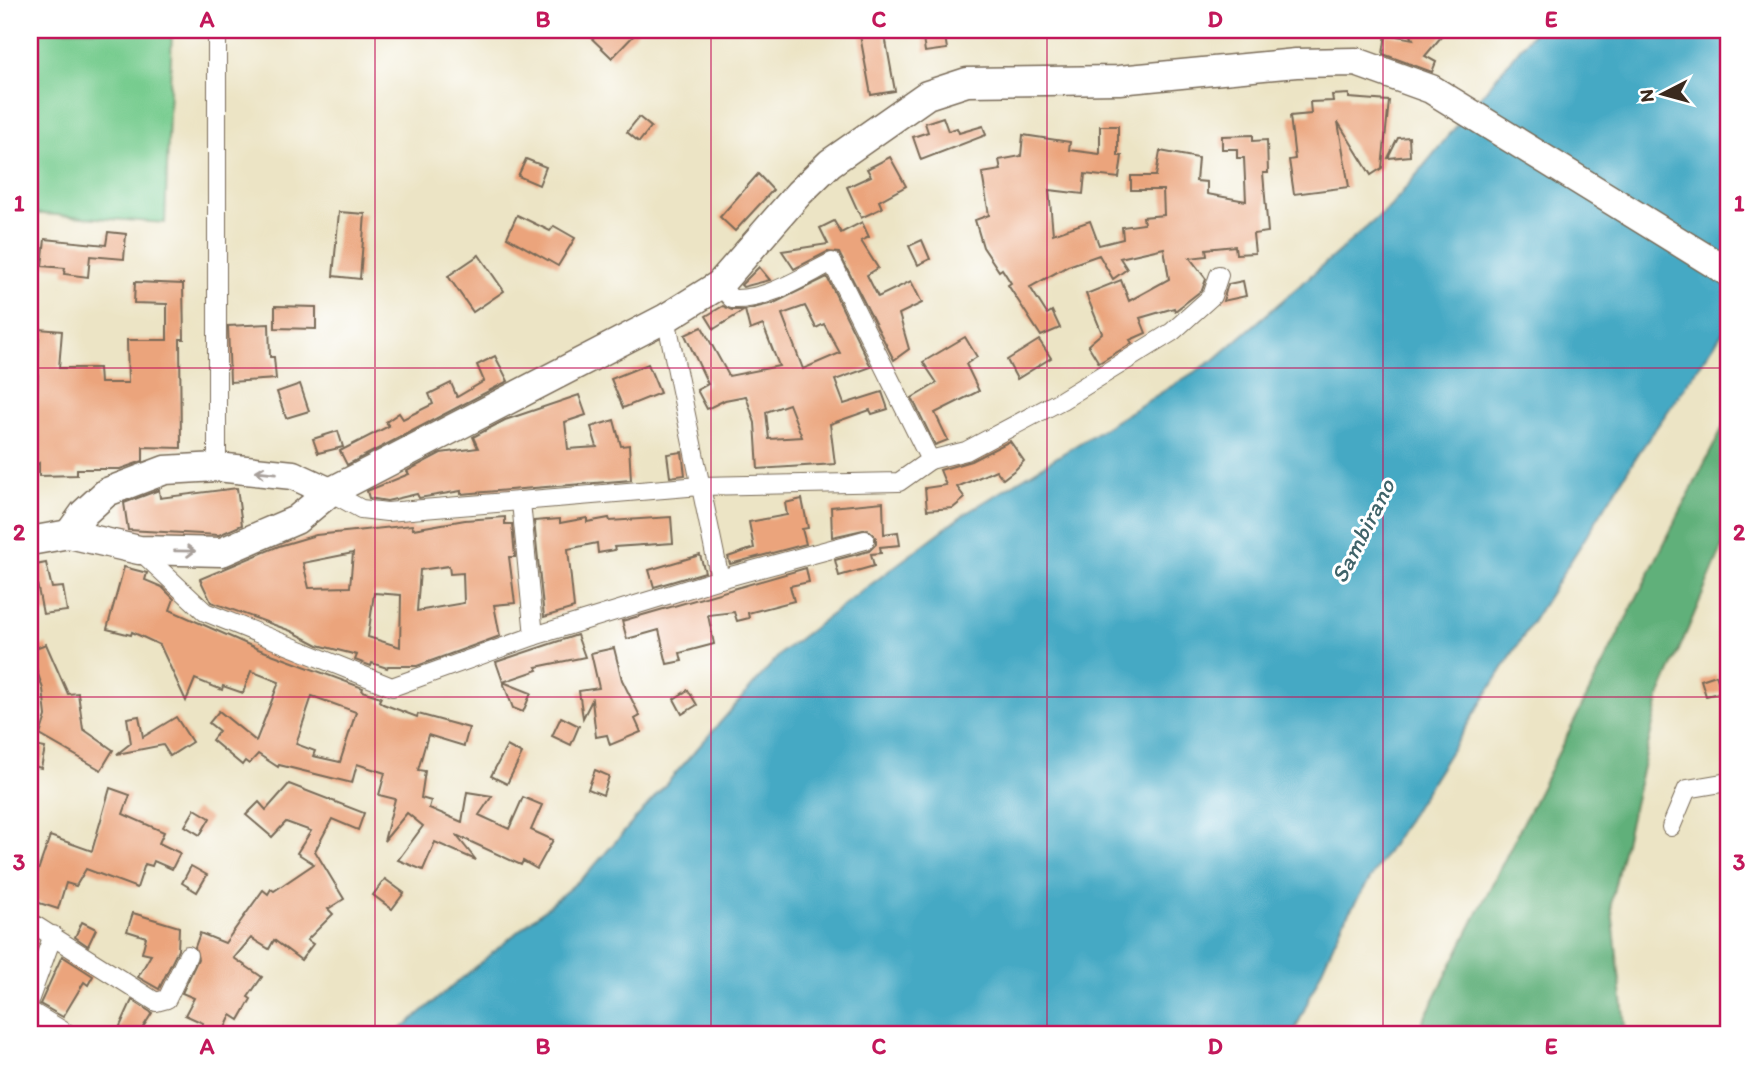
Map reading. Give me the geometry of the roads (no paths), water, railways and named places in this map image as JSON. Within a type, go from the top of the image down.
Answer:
[{"type":"main road","points":[[30,541],[69,534],[139,550],[222,552],[296,520],[330,492],[666,318],[719,285],[799,193],[830,163],[927,95],[967,82],[1119,80],[1296,62],[1356,62],[1432,89],[1728,272]]},
{"type":"main road","points":[[69,534],[84,513],[107,492],[165,470],[216,467],[293,475],[330,492]]},
{"type":"street","points":[[216,467],[217,30]]},
{"type":"street","points":[[719,285],[732,299],[742,300],[781,287],[832,262],[930,460]]},
{"type":"street","points":[[330,492],[360,509],[387,512],[700,486],[899,482],[930,460],[966,451],[1062,400],[1172,332],[1212,296],[1219,275]]},
{"type":"street","points":[[666,318],[720,579]]},
{"type":"street","points":[[521,502],[534,636]]},
{"type":"street","points":[[139,550],[205,612],[392,687],[534,636],[720,579],[866,540]]},
{"type":"street","points":[[1671,827],[1687,789],[1728,782]]},
{"type":"street","points":[[30,922],[156,1002],[167,999],[188,955]]},
{"type":"street","points":[[30,998],[53,935]]},
{"type":"street","points":[[30,1010],[70,1035]]},
{"type":"water","name":"Sambirano","points":[[1535,30],[1728,30],[1728,325],[1640,451],[1343,922],[1293,1035],[394,1035],[588,873],[783,651],[960,517],[1214,360],[1391,206]]}]
